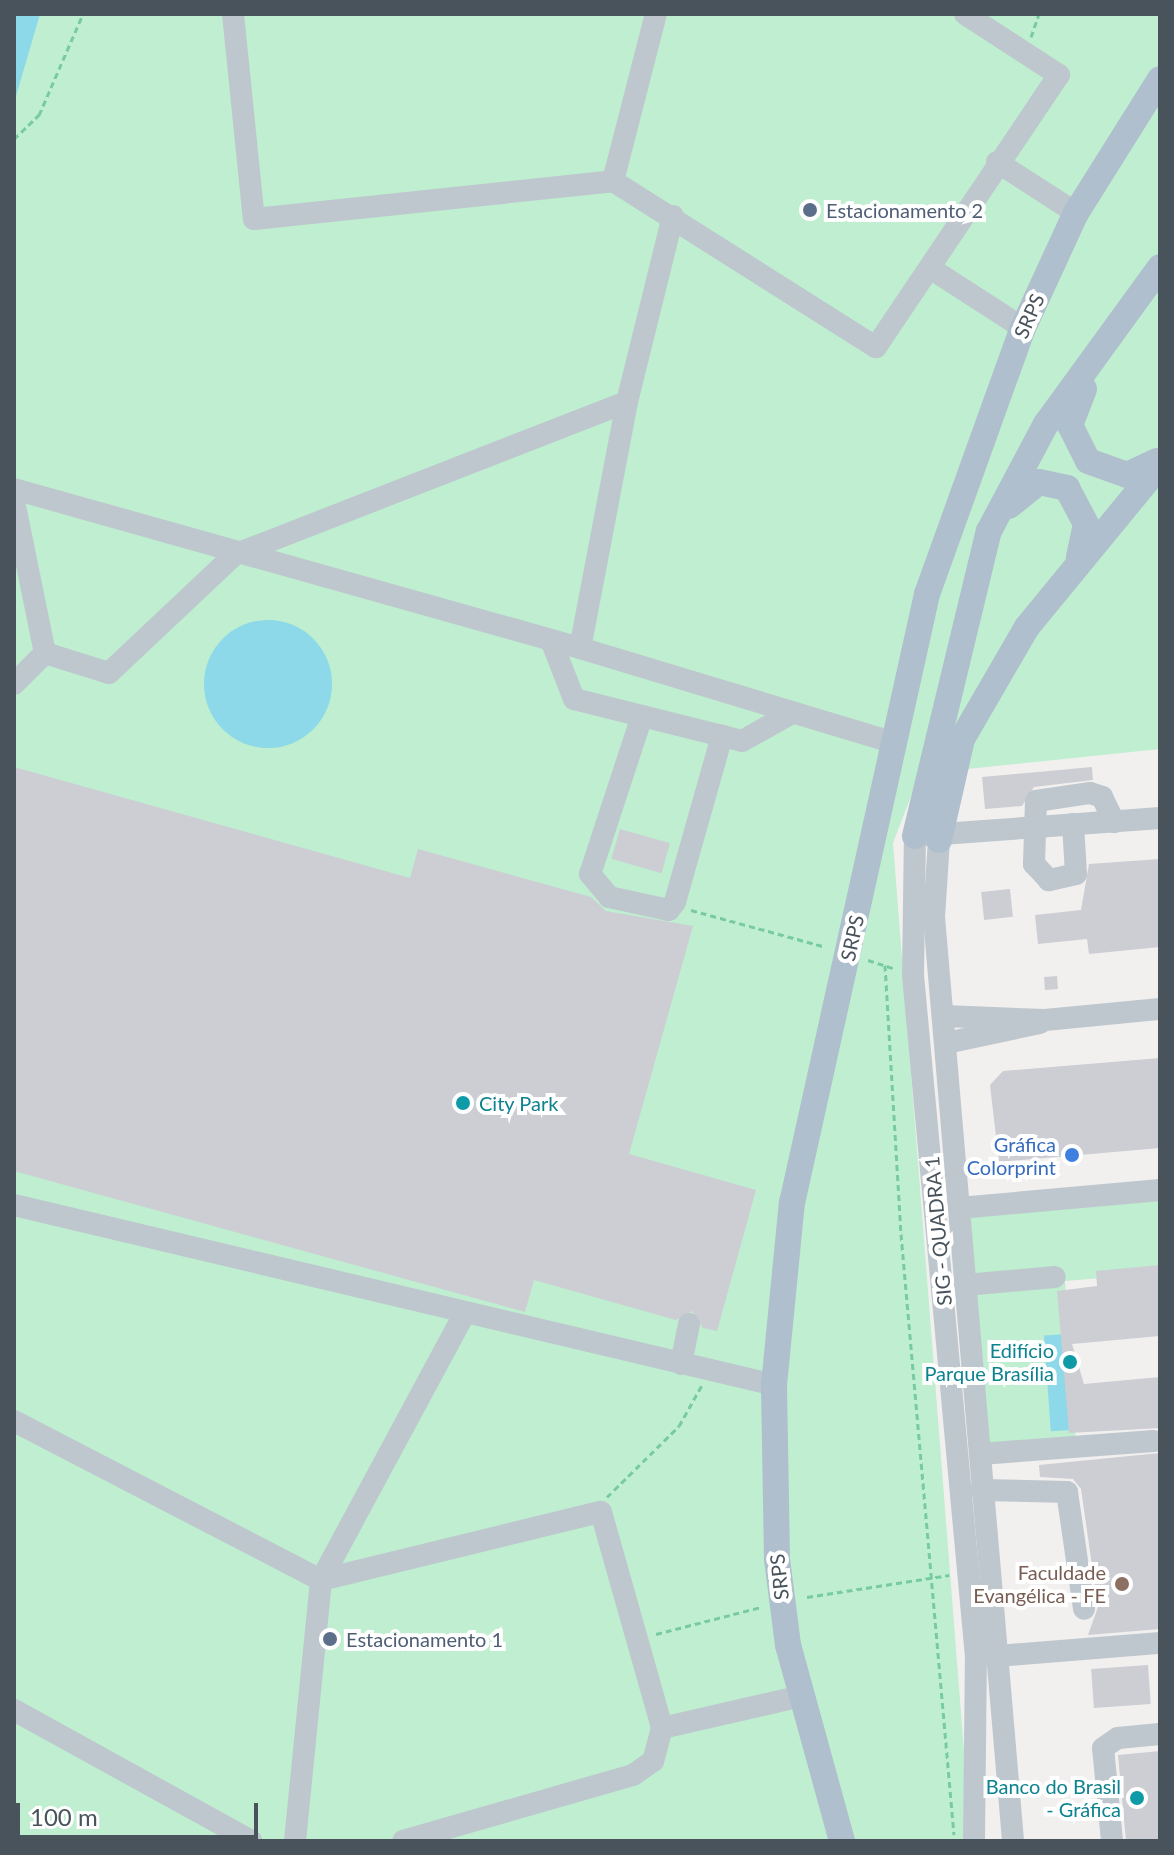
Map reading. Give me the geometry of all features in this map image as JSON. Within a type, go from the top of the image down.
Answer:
[{"type":"main road","name":"SRPS","points":[[842,1841],[802,1696],[777,1559],[774,1385],[792,1203],[927,594],[1023,328],[1076,213],[1160,79]]},
{"type":"main road","points":[[927,838],[989,531],[1046,424],[1160,267]]},
{"type":"main road","points":[[1117,330],[1073,408],[1073,440],[1088,461],[1114,475],[1160,462]]},
{"type":"main road","points":[[927,838],[962,739],[1027,627],[1160,462]]},
{"type":"main road","points":[[989,531],[1023,489],[1039,482],[1067,488],[1086,524],[1078,562]]},
{"type":"street","points":[[233,14],[254,219],[613,181],[673,216],[876,347],[997,162],[1059,75],[965,14]]},
{"type":"street","points":[[613,181],[656,14]]},
{"type":"street","points":[[997,162],[1076,213]]},
{"type":"street","points":[[580,648],[627,402],[673,216]]},
{"type":"street","points":[[930,268],[1023,328]]},
{"type":"street","points":[[45,653],[109,673],[234,555],[627,402]]},
{"type":"street","points":[[14,489],[234,555],[580,648],[895,743]]},
{"type":"street","points":[[14,501],[45,653]]},
{"type":"street","points":[[551,640],[574,699],[742,741],[792,713]]},
{"type":"street","points":[[14,684],[45,653]]},
{"type":"street","points":[[642,716],[590,874],[609,897],[672,905],[722,736]]},
{"type":"street","points":[[1073,824],[1078,868],[1057,881],[1034,864],[1030,829],[1036,801],[1048,796],[1102,797],[1114,822]]},
{"type":"street","points":[[927,838],[1160,818]]},
{"type":"street","name":"SIG - QUADRA 1","points":[[927,838],[913,975],[969,1572],[974,1841]]},
{"type":"street","name":"SIG - QUADRA 1","points":[[927,838],[1013,1841]]},
{"type":"street","points":[[946,1043],[1045,1020],[1160,1009]]},
{"type":"street","points":[[944,1016],[1045,1020]]},
{"type":"street","points":[[959,1208],[1160,1190]]},
{"type":"street","points":[[14,1205],[774,1385]]},
{"type":"street","points":[[965,1285],[1055,1277]]},
{"type":"street","points":[[295,1841],[321,1580],[465,1313]]},
{"type":"street","points":[[681,1364],[689,1324]]},
{"type":"street","points":[[14,1421],[321,1580],[601,1512],[662,1728],[653,1761],[633,1775],[403,1841]]},
{"type":"street","points":[[980,1454],[1154,1441]]},
{"type":"street","points":[[981,1490],[1067,1492],[1084,1609]]},
{"type":"street","points":[[997,1656],[1160,1643]]},
{"type":"street","points":[[662,1728],[802,1696]]},
{"type":"street","points":[[14,1710],[251,1841]]},
{"type":"street","points":[[1112,1841],[1103,1748],[1118,1738],[1160,1734]]},
{"type":"street","points":[[975,1804],[998,1825],[1010,1815]]},
{"type":"path","points":[[14,139],[39,115],[83,14]]},
{"type":"path","points":[[672,905],[849,953],[913,975]]},
{"type":"path","points":[[885,965],[954,1841]]},
{"type":"path","points":[[601,1512],[607,1497],[690,1412],[707,1370]]},
{"type":"path","points":[[807,1597],[969,1572]]},
{"type":"path","points":[[638,1638],[761,1607]]},
{"type":"green space","name":"City Park","points":[[14,14],[1160,14],[1160,749],[957,770],[913,791],[893,843],[971,1841],[14,1841]]},
{"type":"green space","points":[[1160,1199],[1160,1273],[1065,1281],[1076,1444],[986,1451],[968,1213]]},
{"type":"water","points":[[14,14],[40,14],[14,103]]},
{"type":"water","points":[[268,620],[292,625],[313,639],[327,660],[332,684],[327,708],[313,729],[292,743],[268,748],[244,743],[223,729],[209,708],[204,684],[209,660],[223,639],[244,625]]},
{"type":"water","points":[[1067,1334],[1074,1430],[1051,1431],[1044,1336]]},
{"type":"building","points":[[14,767],[410,878],[418,849],[591,897],[606,911],[693,926],[629,1154],[756,1190],[717,1331],[703,1328],[692,1311],[676,1320],[534,1280],[525,1312],[14,1171]]},
{"type":"building","points":[[1092,767],[1093,780],[1034,787],[1022,806],[985,809],[982,777]]},
{"type":"building","points":[[620,829],[670,843],[661,873],[611,859]]},
{"type":"building","points":[[1160,859],[1160,947],[1089,954],[1087,939],[1038,944],[1035,915],[1081,910],[1089,864]]},
{"type":"building","points":[[1010,889],[1013,917],[984,920],[981,892]]},
{"type":"building","points":[[1057,976],[1058,989],[1045,990],[1044,977]]},
{"type":"building","points":[[1160,1058],[1160,1148],[999,1162],[990,1085],[1003,1071]]},
{"type":"building","name":"Edifício Parque Brasília","points":[[1160,1265],[1160,1336],[1072,1344],[1084,1384],[1160,1377],[1160,1428],[1069,1433],[1057,1291],[1097,1286],[1096,1271]]},
{"type":"building","name":"Faculdade Evangélica - FE","points":[[1160,1453],[1160,1629],[1088,1635],[1098,1607],[1081,1489],[1073,1479],[1040,1477],[1039,1465]]},
{"type":"building","points":[[1148,1665],[1151,1704],[1094,1708],[1091,1669]]},
{"type":"building","name":"Banco do Brasil - Gráfica","points":[[1160,1751],[1160,1841],[1126,1841],[1118,1755]]},
{"type":"place","name":"Estacionamento 2","points":[[810,210]]},
{"type":"place","name":"City Park","points":[[463,1103]]},
{"type":"place","name":"Gráfica Colorprint","points":[[1072,1155]]},
{"type":"place","name":"Edifício Parque Brasília","points":[[1070,1362]]},
{"type":"place","name":"Faculdade Evangélica - FE","points":[[1122,1584]]},
{"type":"place","name":"Estacionamento 1","points":[[330,1639]]},
{"type":"place","name":"Banco do Brasil - Gráfica","points":[[1137,1798]]}]
